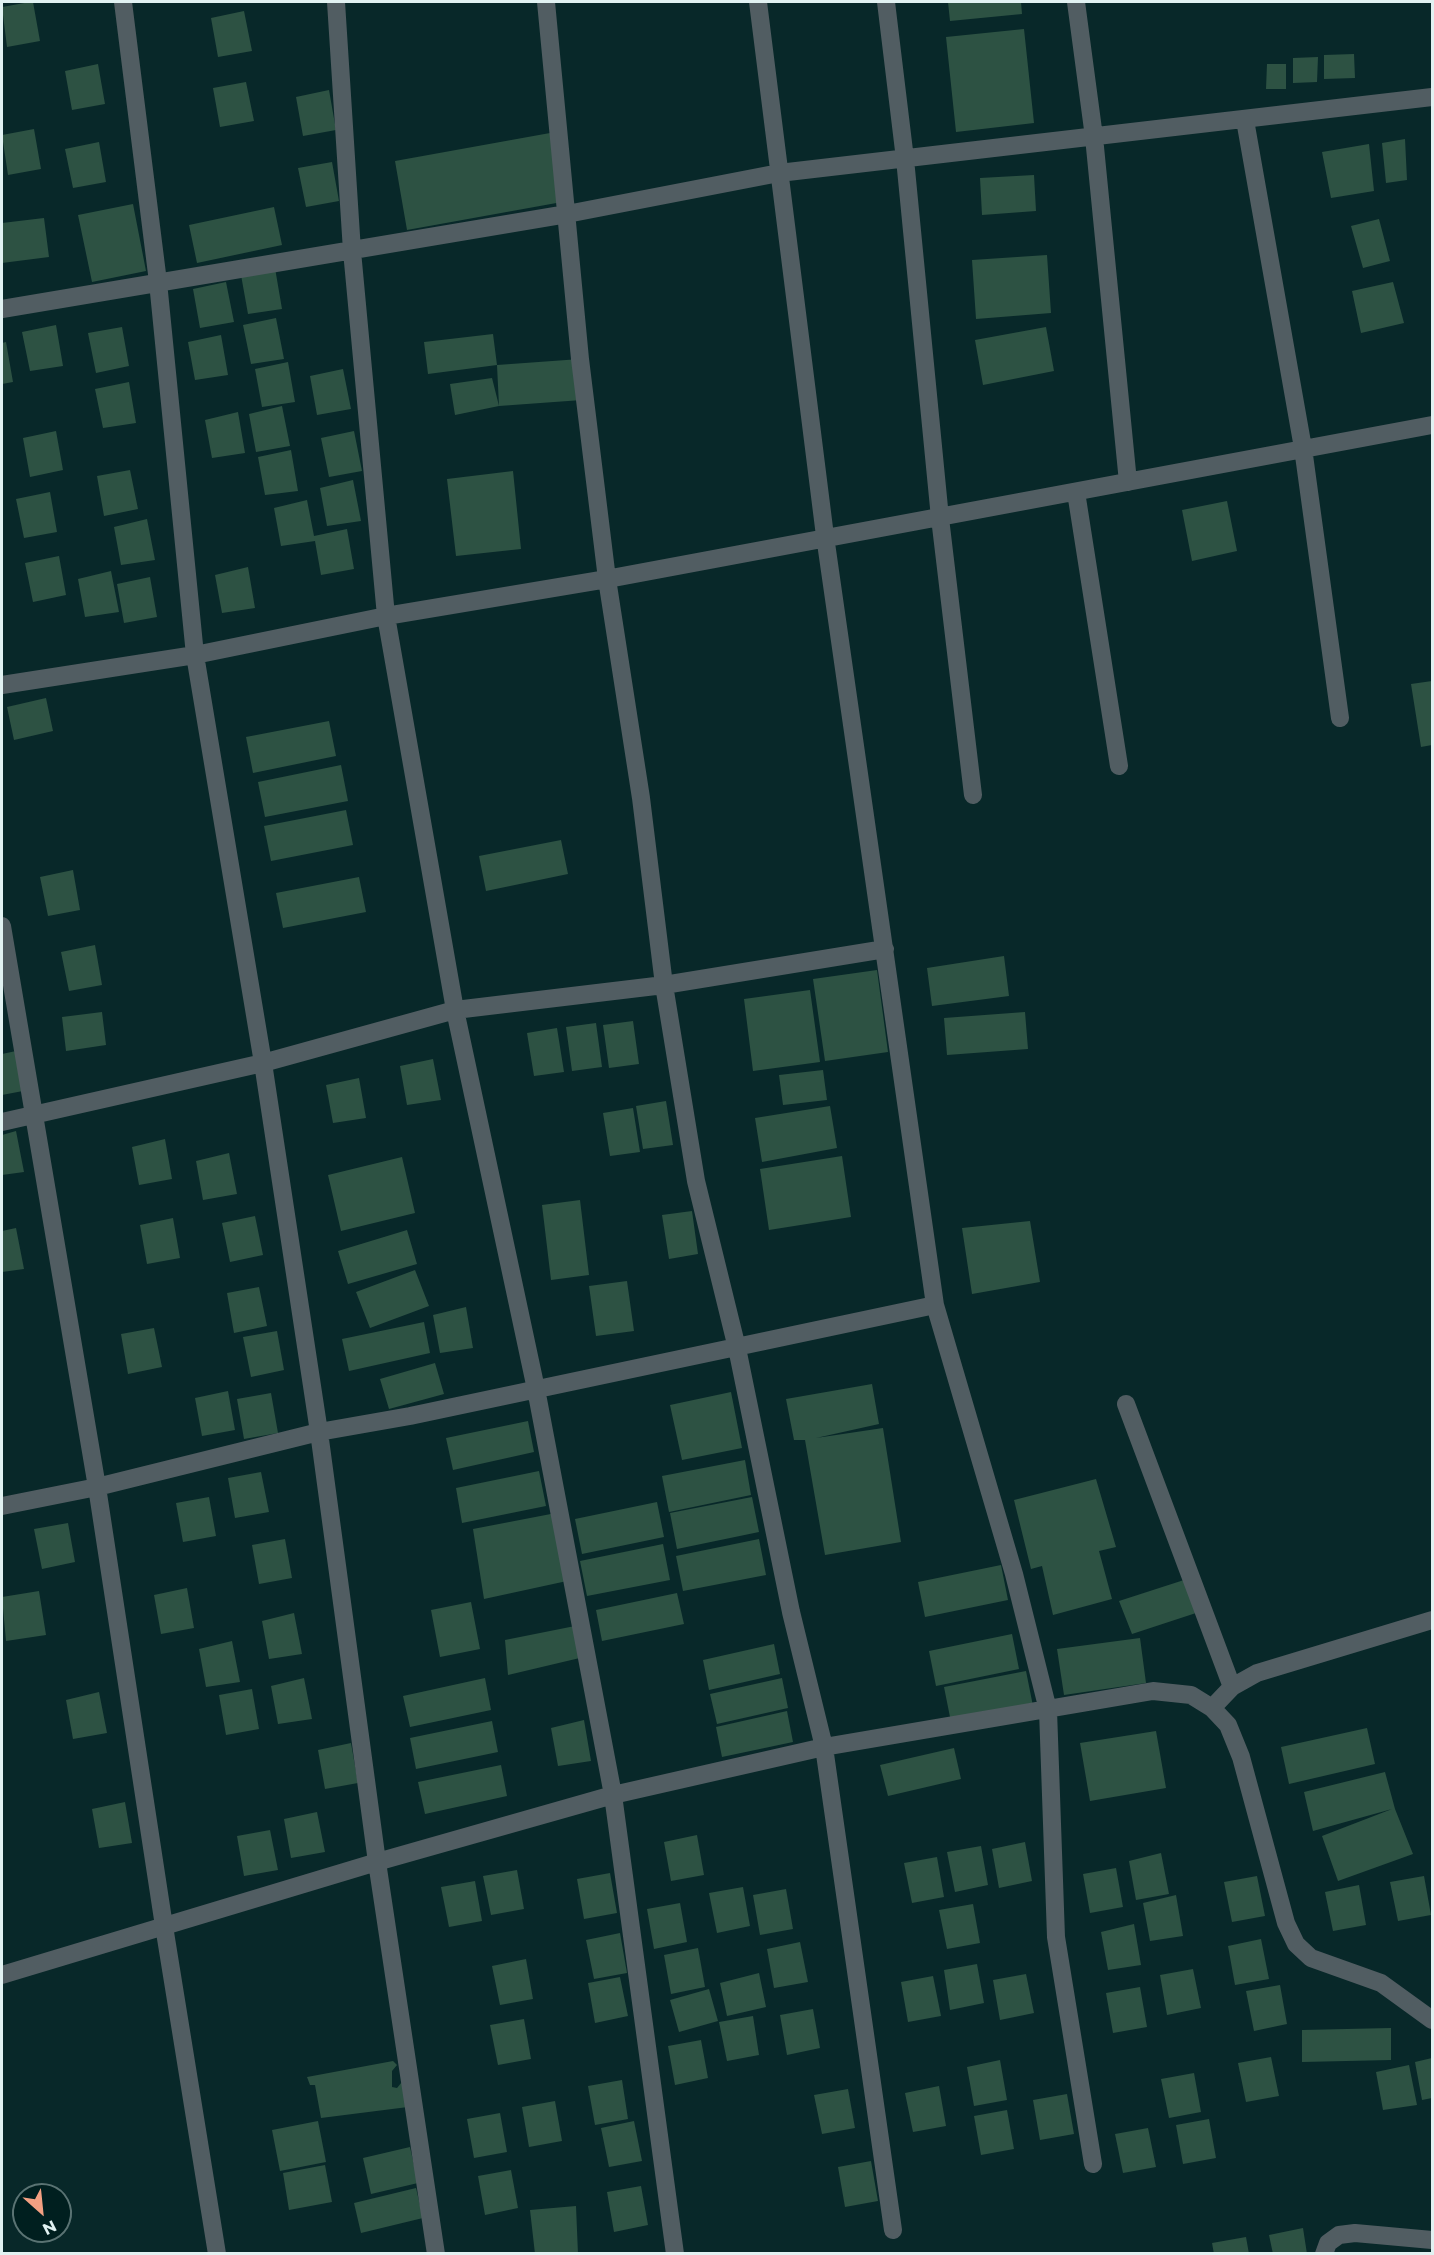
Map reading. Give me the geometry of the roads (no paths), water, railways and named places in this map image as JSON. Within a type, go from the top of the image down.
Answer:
[{"type":"street","points":[[123,2],[158,282],[195,655],[263,1063],[319,1432],[377,1862],[436,2253]]},
{"type":"street","points":[[336,2],[352,251],[386,616],[454,1011],[536,1389],[613,1795],[675,2253]]},
{"type":"street","points":[[546,2],[580,359],[607,579],[641,798],[664,985],[696,1181],[736,1348],[791,1612],[824,1747],[893,2230]]},
{"type":"street","points":[[758,2],[825,536],[935,1305],[1014,1574],[1048,1710],[1056,1937],[1093,2164]]},
{"type":"street","points":[[886,2],[905,159],[939,518],[974,795]]},
{"type":"street","points":[[1076,2],[1094,137],[1128,482]]},
{"type":"street","points":[[2,309],[567,214],[779,173],[1432,97]]},
{"type":"street","points":[[1245,120],[1303,448],[1340,718]]},
{"type":"street","points":[[2,685],[195,655],[386,616],[607,579],[825,536],[939,518],[1432,425]]},
{"type":"street","points":[[1076,492],[1119,766]]},
{"type":"street","points":[[2,926],[32,1116],[97,1487],[217,2253]]},
{"type":"street","points":[[2,1122],[263,1063],[454,1011],[664,985],[885,949]]},
{"type":"street","points":[[2,1506],[97,1487],[319,1432],[736,1348],[935,1305]]},
{"type":"street","points":[[1126,1404],[1232,1687]]},
{"type":"street","points":[[1212,1708],[1232,1687],[1257,1673],[1432,1620]]},
{"type":"street","points":[[2,1975],[377,1862],[613,1795],[824,1747],[1153,1691],[1191,1695],[1212,1708],[1228,1725],[1242,1757],[1286,1923],[1296,1944],[1311,1958],[1381,1983],[1432,2020]]},
{"type":"street","points":[[1324,2253],[1328,2243],[1340,2235],[1355,2233],[1432,2240]]}]
